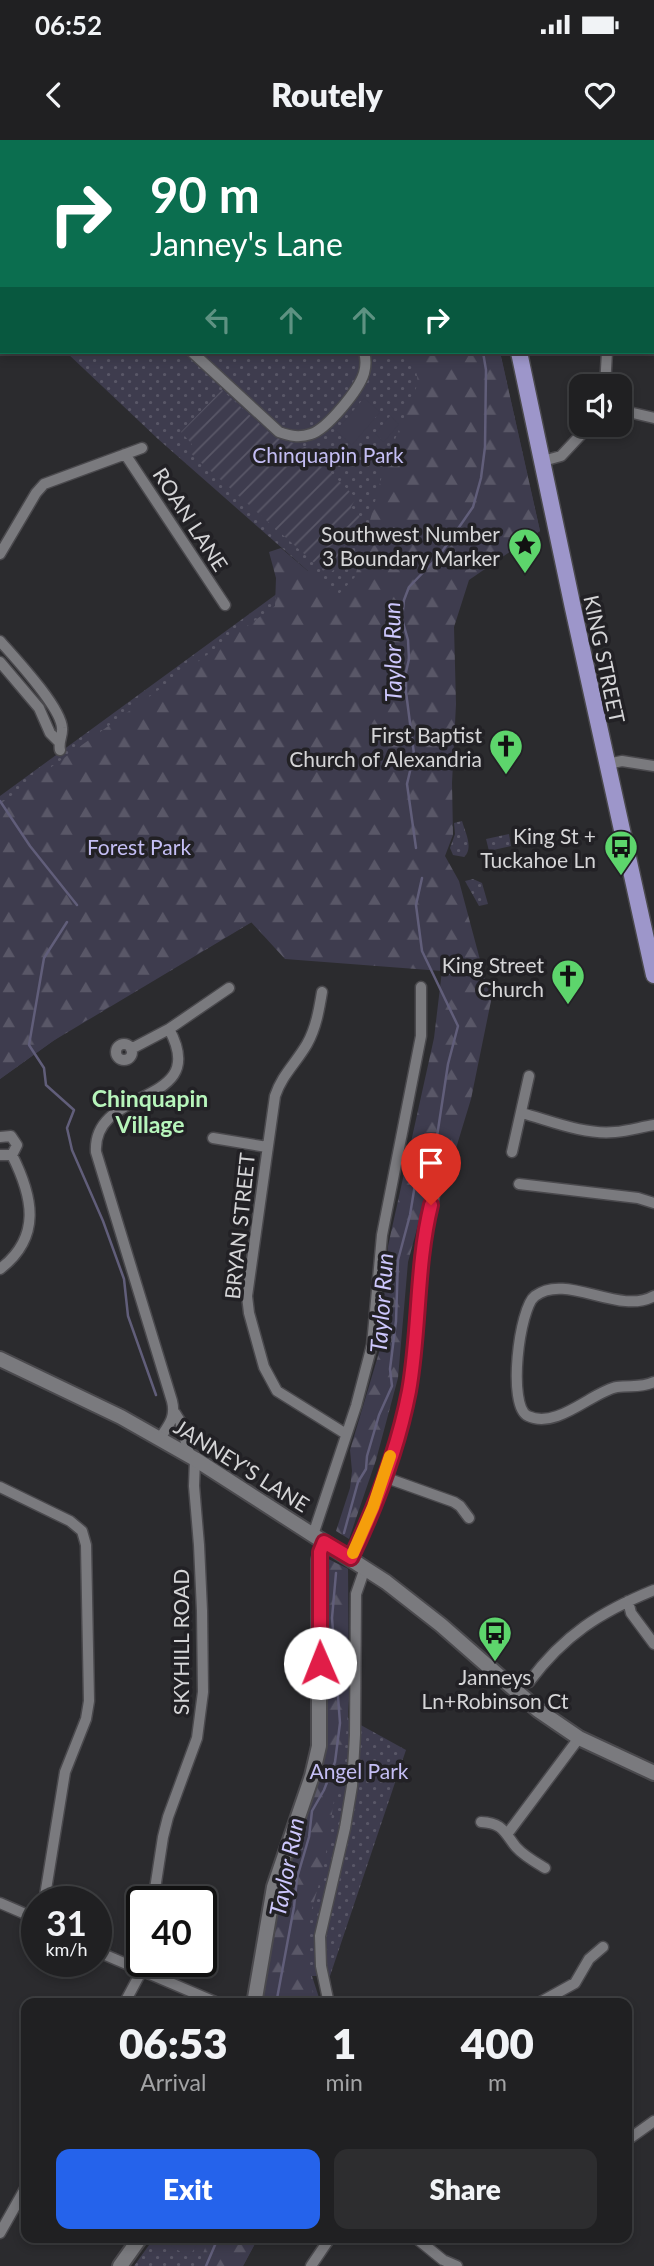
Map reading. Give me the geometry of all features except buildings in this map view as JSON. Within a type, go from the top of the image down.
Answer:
[{"type":"main road","name":"KING STREET","points":[[519,354],[607,764],[651,950],[654,975]]},
{"type":"main road","name":"JANNEY'S LANE","points":[[0,1359],[160,1438],[351,1558],[442,1625],[538,1710],[579,1738],[654,1773]]},
{"type":"main road","points":[[255,1998],[274,1887],[310,1783],[319,1746],[318,1538]]},
{"type":"main road","points":[[120,2266],[136,2243]]},
{"type":"street","points":[[194,354],[279,432],[291,436],[313,434],[322,428],[353,393],[365,373],[364,354]]},
{"type":"street","points":[[606,374],[607,354]]},
{"type":"street","points":[[632,413],[654,418]]},
{"type":"street","points":[[543,461],[561,456],[579,437]]},
{"type":"street","points":[[0,554],[44,484],[142,448]]},
{"type":"street","name":"ROAN LANE","points":[[125,454],[225,606]]},
{"type":"street","points":[[0,640],[58,715],[62,729],[59,745],[50,733],[39,708],[0,662]]},
{"type":"street","points":[[607,764],[622,761],[654,766]]},
{"type":"street","points":[[318,1538],[372,1345],[382,1235],[421,1036],[421,987]]},
{"type":"street","points":[[131,1049],[169,1029],[229,988]]},
{"type":"street","name":"BRYAN STREET","points":[[322,992],[319,1013],[307,1043],[282,1077],[278,1087],[247,1296],[264,1367],[277,1391],[346,1434]]},
{"type":"street","name":"SKYHILL ROAD","points":[[155,1886],[168,1817],[197,1738],[203,1692],[200,1545],[192,1458],[175,1413],[96,1152],[95,1141],[105,1120],[164,1086],[173,1074],[179,1054],[169,1029]]},
{"type":"street","points":[[512,1152],[529,1076]]},
{"type":"street","points":[[522,1113],[569,1127],[597,1131],[615,1132],[654,1125]]},
{"type":"street","points":[[0,1137],[8,1135],[14,1139],[16,1149],[12,1155]]},
{"type":"street","points":[[213,1138],[267,1147]]},
{"type":"street","points":[[0,1155],[12,1155]]},
{"type":"street","points":[[0,1269],[23,1243],[31,1215],[29,1198],[12,1155]]},
{"type":"street","points":[[519,1184],[638,1198],[654,1203]]},
{"type":"street","points":[[351,1558],[384,1477],[409,1390],[420,1265],[436,1186]]},
{"type":"street","points":[[654,1296],[646,1301],[633,1303],[579,1290],[552,1290],[536,1295],[526,1308],[516,1384],[521,1410],[526,1416],[539,1419],[577,1408],[617,1387],[642,1387],[654,1382]]},
{"type":"street","points":[[160,1438],[175,1413]]},
{"type":"street","points":[[384,1477],[447,1498],[460,1506],[469,1518]]},
{"type":"street","points":[[0,1487],[70,1521],[82,1531],[86,1545],[89,1701],[86,1719],[65,1772],[47,1886]]},
{"type":"street","points":[[328,1998],[321,1966],[320,1936],[352,1786],[355,1735],[355,1594],[365,1568]]},
{"type":"street","points":[[528,1682],[546,1659],[598,1615],[654,1590]]},
{"type":"street","points":[[628,1601],[631,1613],[654,1644]]},
{"type":"street","points":[[508,1833],[579,1738]]},
{"type":"street","points":[[481,1822],[492,1822],[508,1833],[516,1847],[545,1868]]},
{"type":"street","points":[[0,1903],[21,1912]]},
{"type":"street","points":[[548,1998],[575,1983],[589,1959],[603,1947]]},
{"type":"street","points":[[127,1998],[138,1977]]},
{"type":"street","points":[[165,1977],[208,1998]]},
{"type":"street","points":[[632,2137],[654,2121]]},
{"type":"street","points":[[0,2232],[21,2196]]},
{"type":"street","points":[[312,2266],[327,2243]]},
{"type":"street","points":[[421,2243],[440,2263],[457,2266]]},
{"type":"green space","name":"Forest Park","points":[[68,354],[500,354],[540,531],[254,721],[252,922],[53,1041],[0,1079],[0,796],[308,571],[158,439]]},
{"type":"green space","points":[[413,354],[500,354],[540,531],[469,580],[454,627],[456,704],[452,783],[453,835],[445,856],[459,881],[491,1001],[471,1099],[450,1168],[434,1165],[408,1262],[398,1378],[376,1460],[349,1539],[336,1531],[350,1488],[350,1450],[380,1349],[388,1246],[434,1038],[442,971],[285,959],[251,922],[60,1036],[0,1079],[0,804],[275,606],[276,578],[269,552],[281,548],[337,596],[355,577],[385,464],[418,383]]},
{"type":"green space","points":[[222,390],[273,436],[331,456],[328,470],[356,498],[351,507],[360,517],[348,532],[341,563],[328,575],[187,450],[192,444],[181,432]]},
{"type":"green space","points":[[364,398],[380,412],[352,445],[336,431]]},
{"type":"green space","points":[[390,416],[399,424],[384,442],[375,434]]},
{"type":"green space","points":[[462,821],[469,845],[464,857],[453,855],[450,848],[455,834],[454,823]]},
{"type":"green space","points":[[509,834],[511,846],[489,851],[486,839]]},
{"type":"green space","points":[[473,879],[482,883],[488,904],[479,906],[465,881]]},
{"type":"green space","name":"Angel Park","points":[[328,1559],[348,1569],[348,1718],[406,1750],[330,1976],[312,1976],[319,1998],[263,1998],[284,1882],[320,1770],[328,1732],[325,1564]]},
{"type":"green space","points":[[328,1559],[348,1569],[349,1699],[344,1761],[333,1805],[329,1839],[309,1919],[308,1948],[313,1998],[263,1998],[284,1882],[320,1770],[328,1732],[325,1564]]},
{"type":"green space","points":[[150,2243],[255,2243],[243,2266],[134,2266]]},
{"type":"green space","points":[[172,2243],[198,2243],[189,2257],[171,2246]]},
{"type":"green space","points":[[207,2243],[255,2243],[243,2266],[198,2266]]},
{"type":"waterway","name":"Taylor Run","points":[[416,848],[407,784],[414,754],[406,692],[409,659],[408,640],[402,619],[404,600],[409,587],[439,556],[473,507],[481,478],[485,447],[486,370],[483,354]]},
{"type":"waterway","points":[[0,801],[30,846],[77,905]]},
{"type":"waterway","name":"Taylor Run","points":[[344,1533],[358,1482],[366,1469],[379,1415],[392,1386],[390,1369],[396,1321],[398,1260],[410,1215],[419,1160],[436,1143],[448,1064],[458,1026],[422,951],[416,905],[422,878]]},
{"type":"waterway","points":[[67,922],[44,958],[29,1045],[44,1068],[46,1085],[74,1110],[67,1128],[72,1150],[103,1221],[124,1279],[128,1316],[156,1395]]},
{"type":"waterway","name":"Taylor Run","points":[[277,1998],[297,1878],[309,1837],[312,1811],[335,1762],[340,1723],[332,1618],[336,1573]]},
{"type":"waterway","name":"Taylor Run","points":[[206,2266],[216,2243]]},
{"type":"slow traffic","points":[[353,1553],[373,1507],[390,1456]]},
{"type":"place","name":"Southwest Number 3 Boundary Marker","points":[[525,575]]},
{"type":"place","name":"First Baptist Church of Alexandria","points":[[506,776]]},
{"type":"place","name":"King St + Tuckahoe Ln","points":[[621,877]]},
{"type":"place","name":"King Street Church","points":[[568,1006]]},
{"type":"place","name":"Janneys Ln+Robinson Ct","points":[[495,1663]]},
{"type":"district","name":"Chinquapin Village","points":[[150,1111]]},
{"type":"route","points":[[320,1663],[320,1552],[324,1542],[351,1558],[373,1507],[404,1414],[409,1390],[420,1265],[431,1205]]},
{"type":"park label","name":"Chinquapin Park","points":[[328,454]]}]
